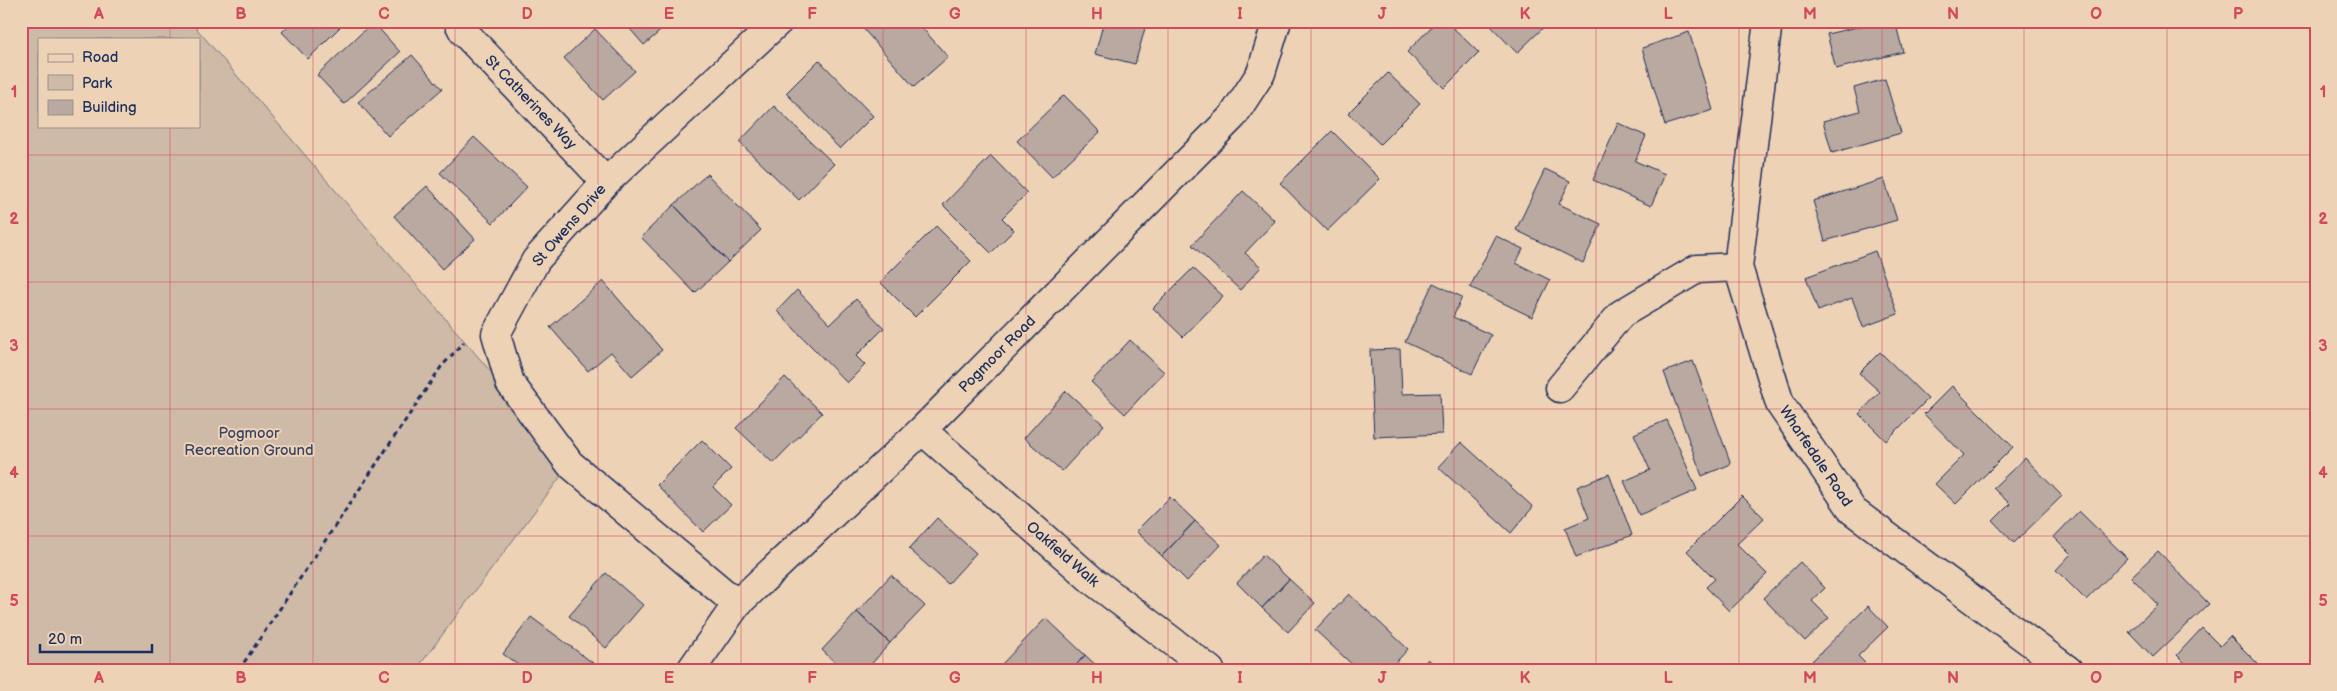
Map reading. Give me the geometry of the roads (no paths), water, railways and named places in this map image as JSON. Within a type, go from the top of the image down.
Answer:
[{"type":"street","name":"St Catherines Way","points":[[458,21],[463,31],[606,182]]},
{"type":"street","name":"St Owens Drive","points":[[737,604],[570,464],[510,383],[496,334],[536,260],[606,182],[779,21]]},
{"type":"street","name":"Pogmoor Road","points":[[691,670],[737,604],[922,430],[1233,116],[1261,73],[1278,21]]},
{"type":"street","name":"Wharfedale Road","points":[[1768,21],[1738,267],[1780,404],[1853,511],[2068,670]]},
{"type":"street","points":[[1560,388],[1621,314],[1696,269],[1738,267]]},
{"type":"street","name":"Oakfield Walk","points":[[922,430],[1092,580],[1210,670]]},
{"type":"park label","name":"Pogmoor Recreation Ground","points":[[249,442]]}]
